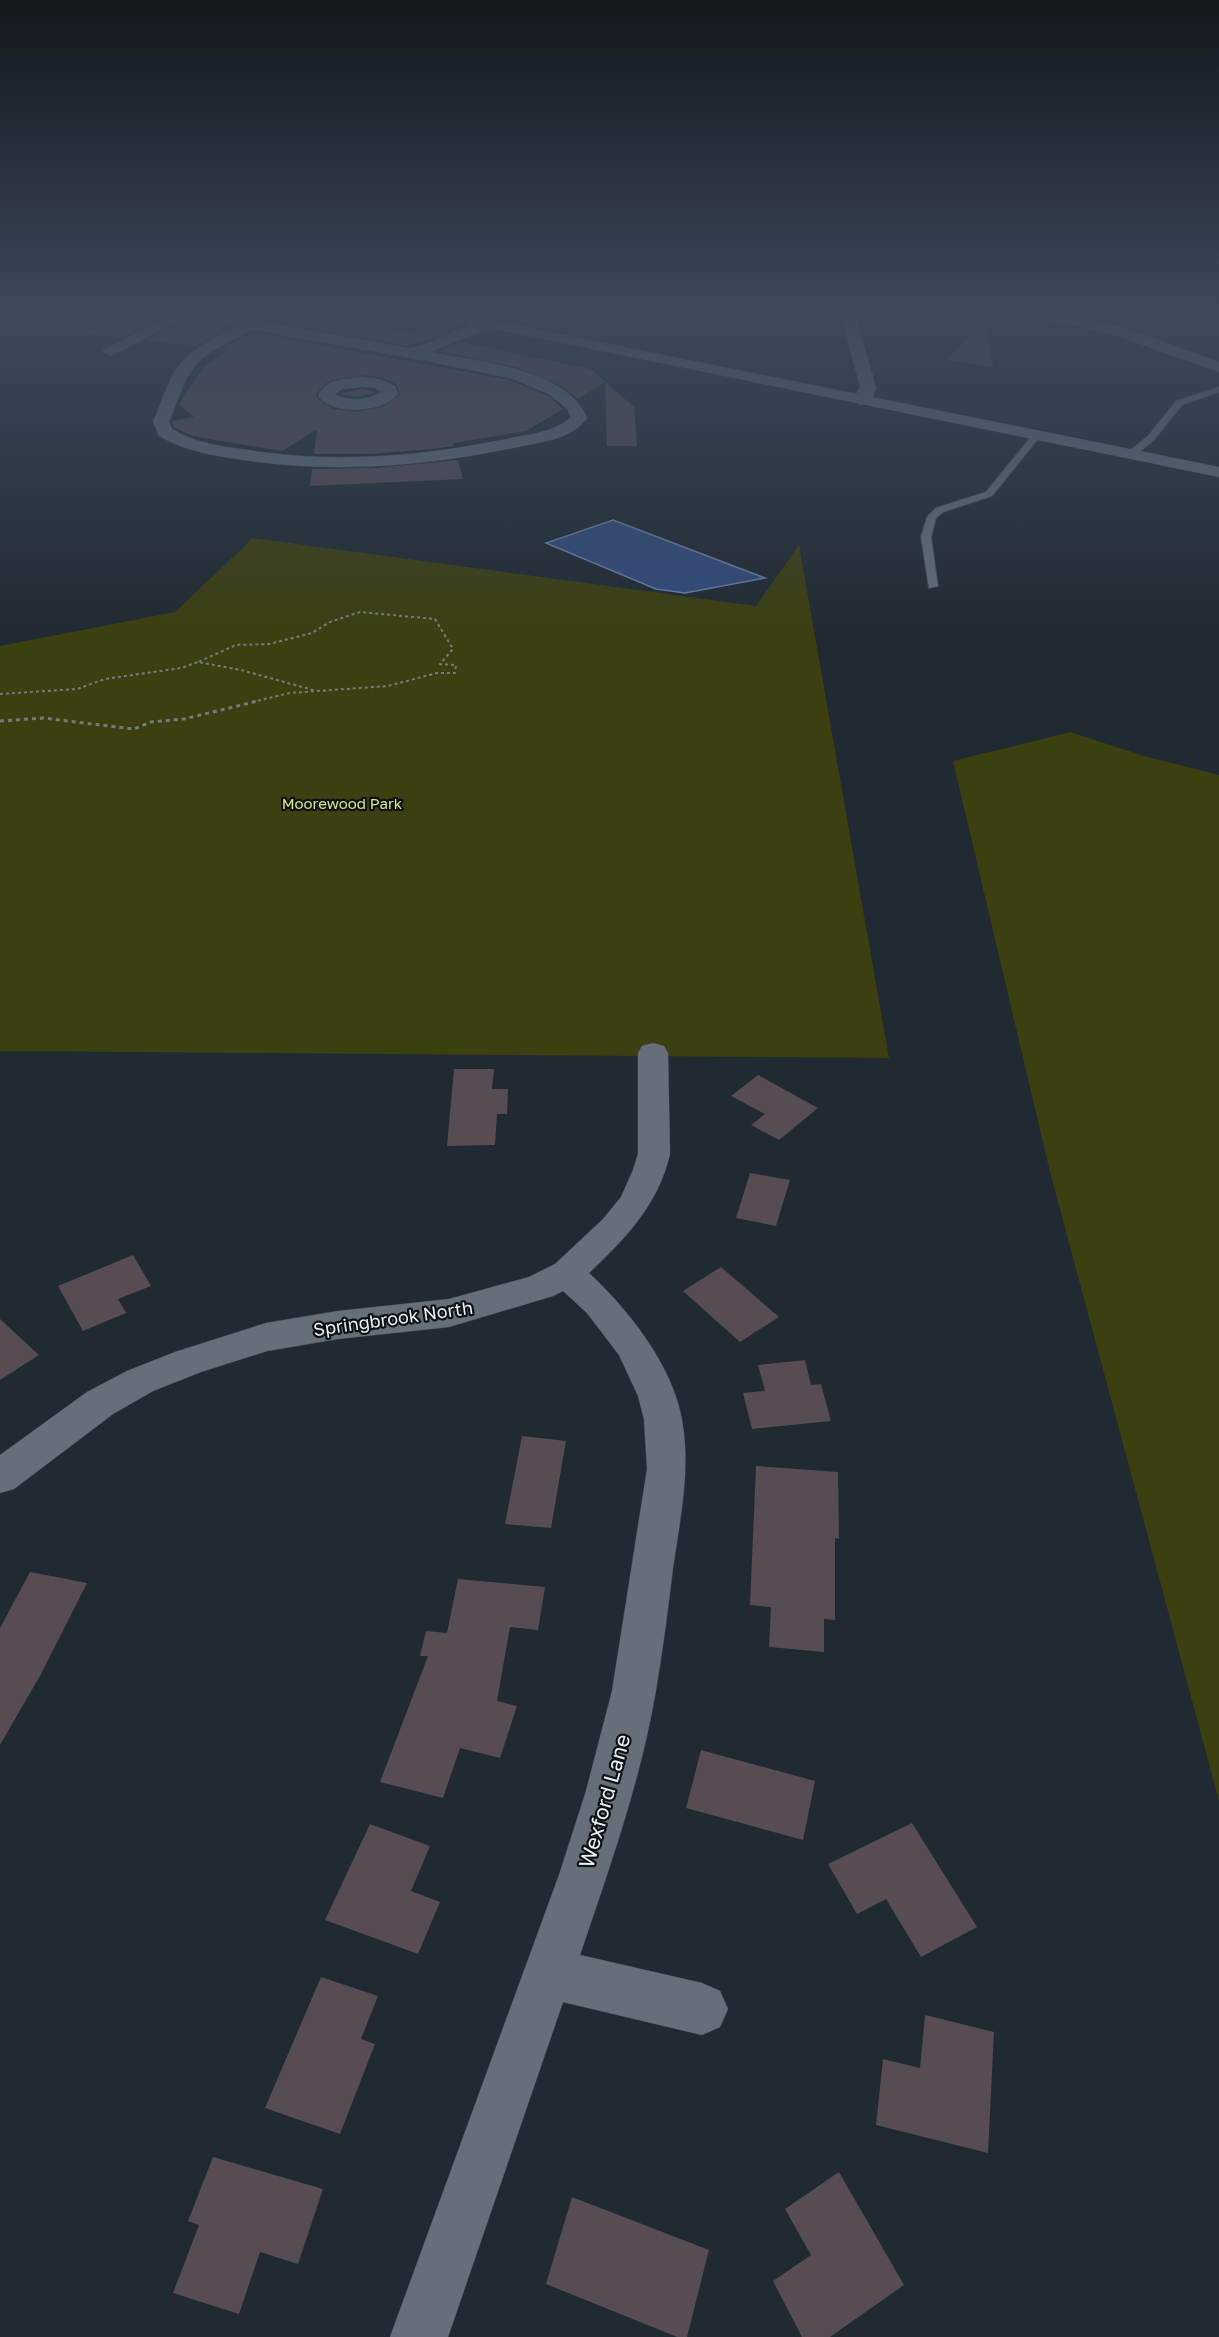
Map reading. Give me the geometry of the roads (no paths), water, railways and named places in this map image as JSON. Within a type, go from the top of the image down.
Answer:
[{"type":"street","points":[[162,420],[165,432],[192,444],[256,458],[292,462],[370,461],[448,455],[563,430],[577,420]]},
{"type":"street","points":[[962,420],[1219,472]]},
{"type":"street","name":"Springbrook North","points":[[0,1477],[100,1403],[140,1381],[188,1362],[266,1337],[338,1325],[449,1313],[540,1287],[567,1273],[615,1228],[635,1202],[650,1170],[654,1154],[653,1053]]},
{"type":"street","name":"Wexford Lane","points":[[419,2337],[583,1875],[609,1791],[629,1714],[667,1469],[663,1419],[657,1396],[634,1348],[600,1304],[567,1273]]},
{"type":"street","points":[[548,1973],[702,2009]]},
{"type":"lane","points":[[1131,454],[1167,420]]},
{"type":"lane","points":[[933,586],[926,528],[929,518],[936,510],[981,499],[988,494],[1037,435]]},
{"type":"water","points":[[613,520],[765,578],[685,593],[656,589],[546,543]]},
{"type":"park label","name":"Moorewood Park","points":[[342,803]]}]
